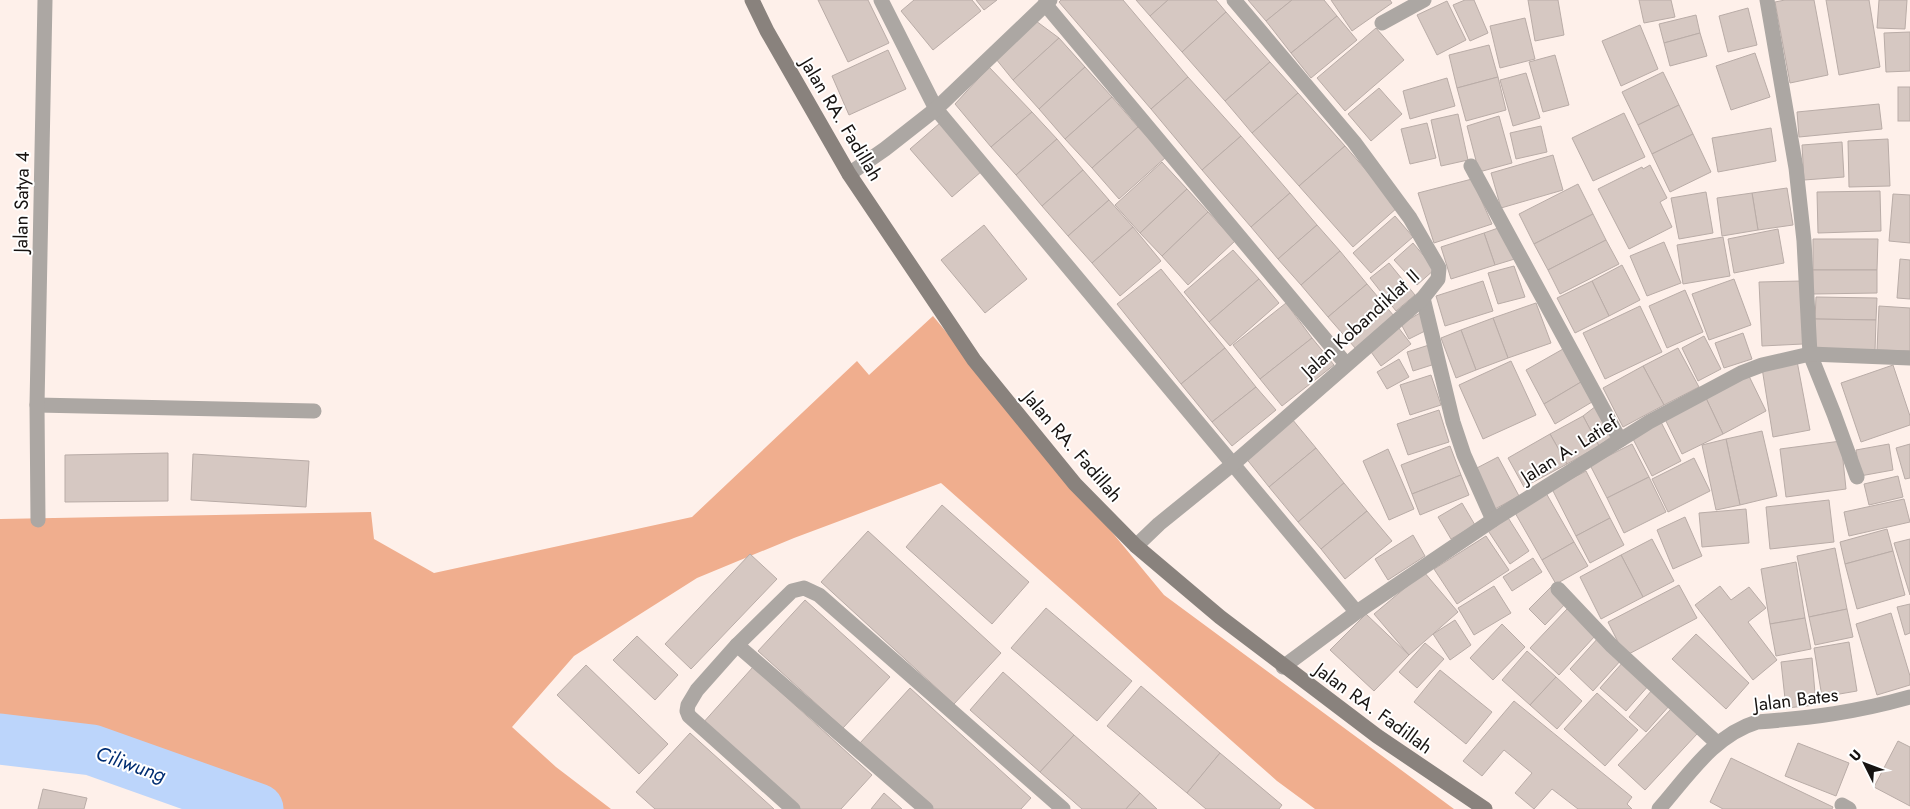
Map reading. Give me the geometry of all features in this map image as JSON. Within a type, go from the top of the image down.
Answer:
[{"type":"main road","name":"Jalan RA. Fadillah","points":[[752,0],[767,31],[849,174],[974,360],[1075,484],[1136,546],[1283,667],[1377,736],[1485,809]]},
{"type":"street","name":"Jalan Satya 4","points":[[38,520],[37,405],[45,0]]},
{"type":"street","points":[[881,0],[936,109],[1354,609]]},
{"type":"street","name":"Jalan Kobandiklat II","points":[[1136,546],[1159,524],[1233,464],[1423,298],[1438,279],[1439,268],[1410,218],[1354,142],[1234,0]]},
{"type":"street","points":[[1382,22],[1424,0]]},
{"type":"street","points":[[1767,0],[1796,168],[1804,241],[1810,354],[1857,477]]},
{"type":"street","points":[[849,174],[885,149],[936,109],[1047,2],[1346,364]]},
{"type":"street","points":[[1471,166],[1620,440]]},
{"type":"street","points":[[1423,298],[1453,422],[1464,454],[1493,520]]},
{"type":"street","name":"Jalan A. Latief","points":[[1283,667],[1357,612],[1493,520],[1649,422],[1741,373],[1762,365],[1810,354],[1910,358]]},
{"type":"street","points":[[37,405],[314,411]]},
{"type":"street","points":[[793,809],[689,716],[687,711],[689,700],[692,696],[737,645],[792,591],[804,588],[819,595],[1063,809]]},
{"type":"street","points":[[1558,589],[1612,646],[1717,743]]},
{"type":"street","points":[[737,645],[926,809]]},
{"type":"street","name":"Jalan Bates","points":[[1659,809],[1717,743],[1734,731],[1757,722],[1830,716],[1872,708],[1910,697]]},
{"type":"shaded area","points":[[933,316],[1164,595],[1454,809],[1315,809],[1277,781],[941,483],[794,538],[697,578],[574,656],[512,727],[556,767],[611,809],[255,809],[189,778],[0,754],[0,519],[371,512],[374,539],[434,573],[692,517],[857,361],[869,375]]},
{"type":"building","points":[[818,0],[868,0],[889,43],[848,62]]},
{"type":"building","points":[[914,0],[972,0],[981,11],[933,50],[901,11]]},
{"type":"building","points":[[976,0],[997,0],[984,10]]},
{"type":"building","points":[[1061,0],[1123,0],[1188,77],[1151,109],[1059,2]]},
{"type":"building","points":[[1136,0],[1168,0],[1150,16]]},
{"type":"building","points":[[1168,0],[1216,0],[1226,12],[1182,52],[1150,16]]},
{"type":"building","points":[[1248,0],[1292,0],[1266,21]]},
{"type":"building","points":[[1292,0],[1324,0],[1337,16],[1291,53],[1266,21]]},
{"type":"building","points":[[1331,0],[1390,0],[1392,3],[1352,31]]},
{"type":"building","points":[[1465,0],[1474,0],[1488,33],[1470,41],[1453,5]]},
{"type":"building","points":[[1528,0],[1558,0],[1564,35],[1535,41]]},
{"type":"building","points":[[1639,0],[1671,0],[1675,17],[1644,23]]},
{"type":"building","points":[[1814,0],[1828,75],[1790,83],[1775,2]]},
{"type":"building","points":[[1826,0],[1869,0],[1880,67],[1839,75]]},
{"type":"building","points":[[1879,0],[1907,0],[1905,29],[1877,28]]},
{"type":"building","points":[[1447,1],[1466,40],[1437,55],[1417,15]]},
{"type":"building","points":[[1748,8],[1757,45],[1728,52],[1719,16]]},
{"type":"building","points":[[1226,12],[1270,62],[1225,101],[1182,52]]},
{"type":"building","points":[[1696,15],[1700,33],[1664,43],[1659,24]]},
{"type":"building","points":[[1337,16],[1357,40],[1311,78],[1291,53]]},
{"type":"building","points":[[1525,18],[1535,59],[1500,68],[1490,26]]},
{"type":"building","points":[[1036,21],[1059,38],[1013,80],[996,59]]},
{"type":"building","points":[[1640,25],[1658,69],[1621,86],[1602,41]]},
{"type":"building","points":[[1376,28],[1404,60],[1345,111],[1317,78]]},
{"type":"building","points":[[1910,32],[1910,71],[1886,72],[1884,33]]},
{"type":"building","points":[[1700,33],[1707,56],[1670,66],[1664,43]]},
{"type":"building","points":[[1059,38],[1085,67],[1039,109],[1013,80]]},
{"type":"building","points":[[1489,45],[1498,77],[1457,88],[1449,55]]},
{"type":"building","points":[[888,50],[906,89],[849,115],[832,76]]},
{"type":"building","points":[[1755,53],[1770,97],[1731,110],[1716,66]]},
{"type":"building","points":[[1555,55],[1569,105],[1543,112],[1529,62]]},
{"type":"building","points":[[1270,62],[1298,93],[1252,133],[1225,101]]},
{"type":"building","points":[[989,67],[1032,112],[991,147],[955,104]]},
{"type":"building","points":[[1085,67],[1112,97],[1065,139],[1039,109]]},
{"type":"building","points":[[1663,72],[1679,105],[1638,125],[1622,92]]},
{"type":"building","points":[[1526,73],[1540,118],[1513,126],[1500,80]]},
{"type":"building","points":[[1188,77],[1241,136],[1202,170],[1151,109]]},
{"type":"building","points":[[1498,77],[1506,110],[1466,121],[1457,88]]},
{"type":"building","points":[[1447,78],[1455,106],[1410,119],[1403,91]]},
{"type":"building","points":[[1898,87],[1910,87],[1910,121],[1898,121]]},
{"type":"building","points":[[1379,88],[1402,114],[1371,141],[1348,114]]},
{"type":"building","points":[[1298,93],[1345,146],[1299,186],[1252,133]]},
{"type":"building","points":[[1112,97],[1138,127],[1092,168],[1065,139]]},
{"type":"building","points":[[1879,104],[1882,129],[1799,137],[1797,112]]},
{"type":"building","points":[[1679,105],[1693,134],[1652,154],[1638,125]]},
{"type":"building","points":[[1032,112],[1057,139],[1016,175],[991,147]]},
{"type":"building","points":[[1624,113],[1645,157],[1593,181],[1572,138]]},
{"type":"building","points":[[1458,114],[1468,160],[1441,166],[1431,120]]},
{"type":"building","points":[[1499,116],[1512,163],[1479,172],[1467,126]]},
{"type":"building","points":[[940,123],[982,171],[952,197],[910,149]]},
{"type":"building","points":[[1427,123],[1436,158],[1410,164],[1401,129]]},
{"type":"building","points":[[1541,126],[1547,152],[1516,159],[1510,133]]},
{"type":"building","points":[[1138,127],[1166,157],[1119,199],[1092,168]]},
{"type":"building","points":[[1771,128],[1776,161],[1718,172],[1712,138]]},
{"type":"building","points":[[1693,134],[1711,172],[1670,192],[1652,154]]},
{"type":"building","points":[[1241,136],[1290,193],[1251,227],[1202,170]]},
{"type":"building","points":[[1057,139],[1083,170],[1042,206],[1016,175]]},
{"type":"building","points":[[1888,139],[1890,186],[1849,187],[1848,141]]},
{"type":"building","points":[[1842,142],[1844,177],[1804,180],[1802,145]]},
{"type":"building","points":[[1345,146],[1398,207],[1353,247],[1299,186]]},
{"type":"building","points":[[1553,155],[1563,190],[1501,208],[1491,173]]},
{"type":"building","points":[[1162,162],[1187,189],[1140,233],[1115,205]]},
{"type":"building","points":[[1650,165],[1667,198],[1660,202],[1672,227],[1629,249],[1598,189],[1642,167],[1643,169]]},
{"type":"building","points":[[1083,170],[1109,200],[1068,236],[1042,206]]},
{"type":"building","points":[[1472,179],[1492,224],[1434,243],[1418,193]]},
{"type":"building","points":[[1578,184],[1593,214],[1534,244],[1519,214]]},
{"type":"building","points":[[1787,188],[1793,225],[1758,230],[1752,193]]},
{"type":"building","points":[[1187,189],[1208,212],[1162,256],[1140,233]]},
{"type":"building","points":[[1880,191],[1881,231],[1818,233],[1817,192]]},
{"type":"building","points":[[1706,192],[1713,233],[1679,239],[1671,198]]},
{"type":"building","points":[[1290,193],[1317,225],[1278,259],[1251,227]]},
{"type":"building","points":[[1752,193],[1758,230],[1722,236],[1717,198]]},
{"type":"building","points":[[1893,194],[1910,195],[1910,243],[1889,241]]},
{"type":"building","points":[[1109,200],[1133,227],[1092,263],[1068,236]]},
{"type":"building","points":[[1208,212],[1235,241],[1188,285],[1162,256]]},
{"type":"building","points":[[1593,214],[1606,240],[1548,270],[1534,244]]},
{"type":"building","points":[[1395,216],[1413,237],[1371,273],[1353,253]]},
{"type":"building","points":[[984,225],[1027,279],[985,313],[941,260]]},
{"type":"building","points":[[1317,225],[1340,251],[1301,285],[1278,259]]},
{"type":"building","points":[[1133,227],[1161,261],[1120,296],[1092,263]]},
{"type":"building","points":[[1501,227],[1518,258],[1495,265],[1484,233]]},
{"type":"building","points":[[1778,229],[1784,263],[1734,273],[1728,239]]},
{"type":"building","points":[[1484,233],[1495,265],[1451,279],[1441,247]]},
{"type":"building","points":[[1723,237],[1730,276],[1683,284],[1677,245]]},
{"type":"building","points":[[1813,239],[1878,239],[1877,270],[1813,270]]},
{"type":"building","points":[[1606,240],[1619,264],[1560,294],[1548,270]]},
{"type":"building","points":[[1664,242],[1681,283],[1647,296],[1630,256]]},
{"type":"building","points":[[1413,243],[1435,269],[1417,285],[1394,260]]},
{"type":"building","points":[[1233,250],[1259,279],[1209,322],[1184,292]]},
{"type":"building","points":[[1340,251],[1367,284],[1328,317],[1301,285]]},
{"type":"building","points":[[1900,259],[1910,260],[1910,299],[1897,298]]},
{"type":"building","points":[[1389,263],[1415,295],[1396,311],[1370,278]]},
{"type":"building","points":[[1622,265],[1640,300],[1609,316],[1592,281]]},
{"type":"building","points":[[1514,266],[1525,297],[1498,304],[1488,273]]},
{"type":"building","points":[[1161,269],[1225,348],[1181,384],[1117,304]]},
{"type":"building","points":[[1813,270],[1877,270],[1877,293],[1813,294]]},
{"type":"building","points":[[1259,279],[1279,303],[1230,346],[1209,322]]},
{"type":"building","points":[[1734,279],[1751,325],[1709,340],[1692,294]]},
{"type":"building","points":[[1483,281],[1493,311],[1445,326],[1436,296]]},
{"type":"building","points":[[1592,281],[1609,316],[1575,333],[1557,298]]},
{"type":"building","points":[[1801,281],[1803,344],[1762,346],[1759,282]]},
{"type":"building","points":[[1367,284],[1394,316],[1356,349],[1328,317]]},
{"type":"building","points":[[1685,290],[1703,332],[1667,348],[1649,306]]},
{"type":"building","points":[[1816,297],[1877,298],[1876,320],[1815,319]]},
{"type":"building","points":[[1286,303],[1312,338],[1260,379],[1233,345]]},
{"type":"building","points":[[1536,303],[1551,343],[1508,358],[1493,318]]},
{"type":"building","points":[[1640,306],[1662,352],[1605,379],[1583,333]]},
{"type":"building","points":[[1879,306],[1910,308],[1910,351],[1877,350]]},
{"type":"building","points":[[1420,313],[1429,329],[1409,339],[1401,324]]},
{"type":"building","points":[[1493,318],[1508,358],[1476,370],[1461,330]]},
{"type":"building","points":[[1815,319],[1876,320],[1875,351],[1814,350]]},
{"type":"building","points":[[1398,327],[1411,344],[1381,366],[1369,349]]},
{"type":"building","points":[[1461,330],[1476,370],[1456,378],[1441,338]]},
{"type":"building","points":[[1743,333],[1752,359],[1724,368],[1715,343]]},
{"type":"building","points":[[1704,336],[1721,369],[1698,381],[1682,348]]},
{"type":"building","points":[[1312,338],[1334,365],[1282,406],[1260,379]]},
{"type":"building","points":[[1429,345],[1435,364],[1413,371],[1407,352]]},
{"type":"building","points":[[1225,348],[1256,387],[1212,422],[1181,384]]},
{"type":"building","points":[[1678,348],[1699,387],[1664,405],[1643,366]]},
{"type":"building","points":[[1563,349],[1581,382],[1544,404],[1526,370]]},
{"type":"building","points":[[1399,359],[1409,377],[1387,389],[1377,372]]},
{"type":"building","points":[[1511,361],[1536,415],[1483,439],[1459,385]]},
{"type":"building","points":[[1797,361],[1810,430],[1773,437],[1762,368]]},
{"type":"building","points":[[1893,365],[1910,416],[1910,425],[1861,442],[1841,383]]},
{"type":"building","points":[[1643,366],[1664,405],[1623,427],[1603,388]]},
{"type":"building","points":[[1748,374],[1766,411],[1723,434],[1705,396]]},
{"type":"building","points":[[1431,375],[1441,405],[1410,415],[1400,385]]},
{"type":"building","points":[[1581,382],[1592,402],[1555,424],[1544,404]]},
{"type":"building","points":[[1256,387],[1276,410],[1232,446],[1212,422]]},
{"type":"building","points":[[1705,396],[1723,434],[1682,454],[1664,417]]},
{"type":"building","points":[[1596,406],[1612,436],[1599,446],[1583,416]]},
{"type":"building","points":[[1439,410],[1449,442],[1408,455],[1397,424]]},
{"type":"building","points":[[1583,416],[1599,446],[1567,464],[1550,434]]},
{"type":"building","points":[[1292,419],[1316,448],[1269,487],[1245,457]]},
{"type":"building","points":[[1661,422],[1681,461],[1652,476],[1632,437]]},
{"type":"building","points":[[1762,431],[1777,496],[1740,505],[1726,439]]},
{"type":"building","points":[[1550,434],[1567,464],[1524,487],[1508,458]]},
{"type":"building","points":[[1726,439],[1740,505],[1716,510],[1702,445]]},
{"type":"building","points":[[1841,441],[1846,489],[1786,497],[1780,449]]},
{"type":"building","points":[[1632,444],[1649,477],[1607,498],[1590,465]]},
{"type":"building","points":[[1889,444],[1893,470],[1860,476],[1856,450]]},
{"type":"building","points":[[1910,444],[1910,478],[1905,479],[1896,448]]},
{"type":"building","points":[[1450,446],[1461,475],[1412,494],[1401,465]]},
{"type":"building","points":[[1316,448],[1344,483],[1298,522],[1269,487]]},
{"type":"building","points":[[1388,449],[1414,509],[1389,520],[1363,461]]},
{"type":"building","points":[[168,453],[168,501],[65,502],[65,455]]},
{"type":"building","points":[[193,454],[309,461],[306,507],[191,500]]},
{"type":"building","points":[[1498,457],[1519,496],[1495,509],[1473,470]]},
{"type":"building","points":[[1694,458],[1710,491],[1668,512],[1652,479]]},
{"type":"building","points":[[1586,471],[1610,518],[1576,536],[1552,489]]},
{"type":"building","points":[[1461,475],[1469,495],[1420,515],[1412,494]]},
{"type":"building","points":[[1898,476],[1903,497],[1869,505],[1864,484]]},
{"type":"building","points":[[1649,477],[1666,512],[1624,533],[1607,498]]},
{"type":"building","points":[[1344,483],[1367,511],[1321,549],[1298,522]]},
{"type":"building","points":[[1546,493],[1574,542],[1542,560],[1514,511]]},
{"type":"building","points":[[1904,499],[1910,522],[1849,536],[1844,512]]},
{"type":"building","points":[[1829,500],[1834,542],[1770,549],[1766,507]]},
{"type":"building","points":[[1462,503],[1475,525],[1451,539],[1438,517]]},
{"type":"building","points":[[942,505],[1029,582],[992,624],[906,547]]},
{"type":"building","points":[[1746,509],[1749,543],[1702,547],[1699,513]]},
{"type":"building","points":[[1367,511],[1392,541],[1345,579],[1321,549]]},
{"type":"building","points":[[1507,516],[1529,551],[1510,564],[1487,529]]},
{"type":"building","points":[[1685,517],[1702,556],[1673,569],[1657,530]]},
{"type":"building","points":[[1610,518],[1624,545],[1590,563],[1576,536]]},
{"type":"building","points":[[1887,529],[1893,551],[1845,564],[1840,542]]},
{"type":"building","points":[[868,531],[1001,653],[954,704],[821,582]]},
{"type":"building","points":[[1413,535],[1425,556],[1388,580],[1375,559]]},
{"type":"building","points":[[1486,536],[1509,570],[1457,604],[1434,569]]},
{"type":"building","points":[[1652,539],[1674,581],[1643,597],[1621,555]]},
{"type":"building","points":[[1910,539],[1910,595],[1894,543]]},
{"type":"building","points":[[1574,542],[1588,566],[1556,584],[1542,560]]},
{"type":"building","points":[[1835,548],[1847,609],[1809,617],[1797,556]]},
{"type":"building","points":[[1893,551],[1905,595],[1857,609],[1845,564]]},
{"type":"building","points":[[750,554],[777,579],[691,669],[665,644]]},
{"type":"building","points":[[1621,555],[1643,597],[1601,619],[1580,577]]},
{"type":"building","points":[[1533,558],[1542,572],[1512,591],[1503,577]]},
{"type":"building","points":[[1796,562],[1805,618],[1770,624],[1761,569]]},
{"type":"building","points":[[1424,572],[1458,612],[1409,655],[1374,614]]},
{"type":"building","points":[[1679,585],[1697,618],[1625,656],[1608,622]]},
{"type":"building","points":[[1494,586],[1511,613],[1474,635],[1458,608]]},
{"type":"building","points":[[1720,586],[1731,600],[1749,587],[1766,608],[1748,622],[1777,660],[1753,680],[1695,605]]},
{"type":"building","points":[[1551,587],[1567,602],[1545,625],[1529,609]]},
{"type":"building","points":[[805,600],[890,677],[843,728],[758,651]]},
{"type":"building","points":[[1910,604],[1910,633],[1905,635],[1897,607]]},
{"type":"building","points":[[1046,608],[1132,681],[1097,721],[1011,648]]},
{"type":"building","points":[[1567,609],[1595,636],[1559,675],[1530,648]]},
{"type":"building","points":[[1847,609],[1853,637],[1815,645],[1809,617]]},
{"type":"building","points":[[1891,613],[1910,676],[1910,685],[1877,695],[1856,624]]},
{"type":"building","points":[[1366,614],[1409,655],[1374,691],[1330,650]]},
{"type":"building","points":[[1805,618],[1811,649],[1776,656],[1770,624]]},
{"type":"building","points":[[1455,620],[1471,645],[1450,660],[1433,634]]},
{"type":"building","points":[[1502,624],[1525,647],[1493,680],[1470,658]]},
{"type":"building","points":[[1696,634],[1749,683],[1726,709],[1672,659]]},
{"type":"building","points":[[637,636],[678,675],[655,700],[613,660]]},
{"type":"building","points":[[1599,637],[1622,659],[1593,691],[1570,669]]},
{"type":"building","points":[[1849,642],[1857,691],[1822,697],[1814,648]]},
{"type":"building","points":[[1425,643],[1444,659],[1417,688],[1399,672]]},
{"type":"building","points":[[1527,651],[1556,677],[1530,705],[1502,680]]},
{"type":"building","points":[[1812,658],[1816,705],[1786,708],[1781,662]]},
{"type":"building","points":[[1624,661],[1650,684],[1626,711],[1600,688]]},
{"type":"building","points":[[586,665],[668,744],[639,774],[557,695]]},
{"type":"building","points":[[753,667],[872,775],[841,809],[796,809],[702,724]]},
{"type":"building","points":[[1440,670],[1492,712],[1466,744],[1414,702]]},
{"type":"building","points":[[1003,672],[1074,735],[1040,772],[970,710]]},
{"type":"building","points":[[1556,677],[1582,701],[1557,729],[1530,705]]},
{"type":"building","points":[[1141,686],[1220,753],[1187,793],[1107,726]]},
{"type":"building","points":[[910,688],[1031,798],[1021,809],[932,809],[860,743]]},
{"type":"building","points":[[1652,690],[1670,705],[1646,732],[1629,717]]},
{"type":"building","points":[[1597,693],[1638,730],[1605,766],[1564,729]]},
{"type":"building","points":[[1514,701],[1632,797],[1627,804],[1632,809],[1578,809],[1552,789],[1534,809],[1515,793],[1532,773],[1504,750],[1482,776],[1463,761]]},
{"type":"building","points":[[1671,709],[1697,734],[1645,790],[1618,765]]},
{"type":"building","points":[[690,733],[774,809],[655,809],[636,792]]},
{"type":"building","points":[[1074,735],[1140,793],[1126,809],[1082,809],[1040,772]]},
{"type":"building","points":[[1898,741],[1910,747],[1910,806],[1874,787]]},
{"type":"building","points":[[1798,743],[1849,763],[1836,796],[1785,776]]},
{"type":"building","points":[[1220,753],[1282,805],[1279,809],[1206,809],[1187,793]]},
{"type":"building","points":[[1731,758],[1833,807],[1832,809],[1723,809],[1710,802]]},
{"type":"building","points":[[43,789],[87,798],[84,809],[38,809]]},
{"type":"building","points":[[884,793],[902,809],[871,809]]},
{"type":"building","points":[[1140,793],[1157,809],[1126,809]]},
{"type":"waterway","name":"Ciliwung","points":[[0,739],[92,750],[258,809]]}]
